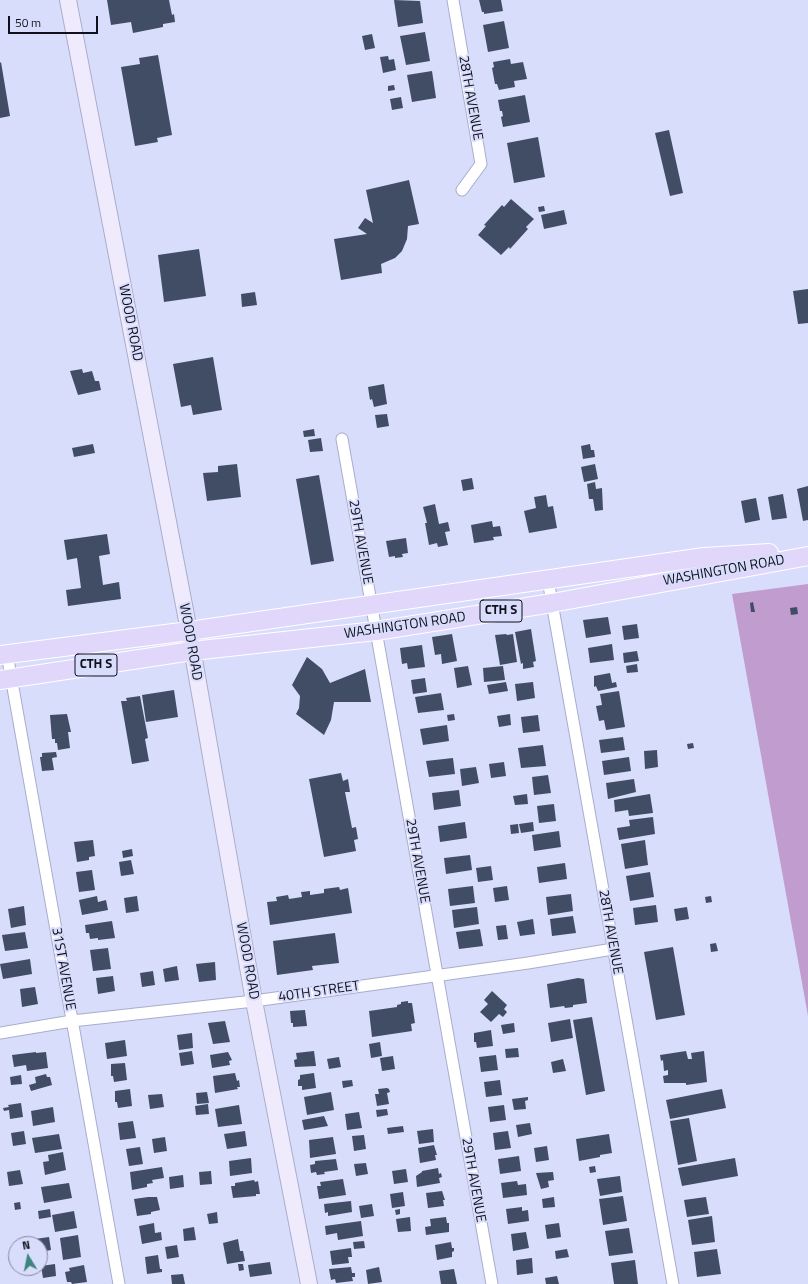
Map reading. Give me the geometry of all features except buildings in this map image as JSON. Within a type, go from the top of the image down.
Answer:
[{"type":"main road","name":"WASHINGTON ROAD","points":[[4,654],[189,631],[704,558],[808,550]]},
{"type":"main road","name":"WASHINGTON ROAD","points":[[6,679],[192,651],[376,631],[552,603],[808,556]]},
{"type":"street","name":"WOOD ROAD","points":[[68,0],[189,631],[254,1001],[309,1284]]},
{"type":"street","name":"28TH AVENUE","points":[[453,0],[481,164],[462,190]]},
{"type":"street","name":"29TH AVENUE","points":[[342,439],[436,976],[492,1284]]},
{"type":"street","name":"28TH AVENUE","points":[[548,580],[673,1284]]},
{"type":"street","name":"31ST AVENUE","points":[[4,654],[6,679],[72,1021],[119,1284]]},
{"type":"street","name":"40TH STREET","points":[[0,1033],[72,1021],[254,1001],[436,976],[613,949]]},
{"type":"shaded area","points":[[808,584],[808,1016],[732,594]]}]
